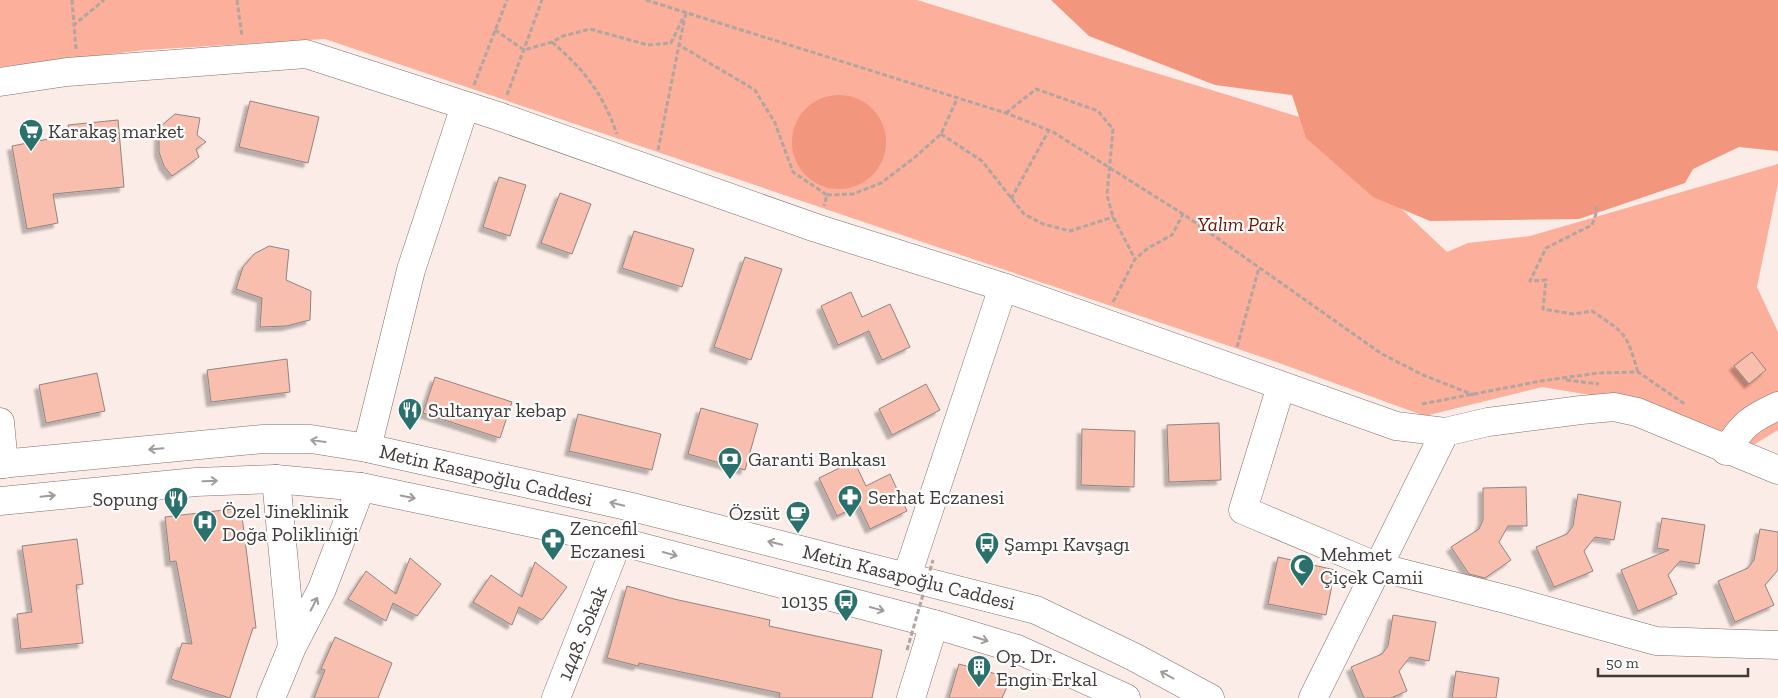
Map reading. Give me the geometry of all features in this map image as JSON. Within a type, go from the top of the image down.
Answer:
[{"type":"street","points":[[0,82],[67,72],[306,54],[595,149],[816,228],[1003,287],[1396,426],[1445,432],[1488,422],[1614,407],[1637,412],[1778,470]]},
{"type":"street","points":[[367,448],[411,270],[465,106]]},
{"type":"street","points":[[907,576],[1003,287]]},
{"type":"street","points":[[1281,386],[1243,510],[1378,567],[1509,600],[1656,641],[1778,645]]},
{"type":"street","points":[[1726,450],[1739,430],[1751,419],[1778,406]]},
{"type":"street","points":[[0,422],[2,464]]},
{"type":"street","points":[[1313,698],[1445,432]]},
{"type":"street","name":"Metin Kasapoğlu Caddesi","points":[[2,464],[263,439],[311,439],[367,448],[636,508],[1036,610],[1134,657],[1210,698]]},
{"type":"street","points":[[276,479],[292,647]]},
{"type":"street","name":"Metin Kasapoğlu Caddesi","points":[[0,501],[196,482],[276,479],[361,487],[618,541],[934,624],[1016,649],[1126,698]]},
{"type":"street","points":[[271,698],[292,647],[322,589],[361,487]]},
{"type":"street","name":"1448. Sokak","points":[[556,698],[618,541]]},
{"type":"street","points":[[911,698],[934,624]]},
{"type":"path","points":[[67,72],[76,56],[72,0]]},
{"type":"path","points":[[74,25],[104,0]]},
{"type":"path","points":[[237,0],[243,40]]},
{"type":"path","points":[[465,106],[507,0]]},
{"type":"path","points":[[498,116],[542,0]]},
{"type":"path","points":[[646,0],[1006,113],[1049,130],[1183,214],[1382,354],[1423,375],[1474,395],[1541,381],[1560,380]]},
{"type":"path","points":[[524,50],[552,42],[563,36],[590,29],[648,44],[671,43],[686,13]]},
{"type":"path","points":[[652,170],[686,13]]},
{"type":"path","points":[[686,13],[680,45],[755,90],[774,123],[793,172],[827,195],[852,194],[881,183],[914,158],[940,134],[957,99]]},
{"type":"path","points":[[495,30],[524,50]]},
{"type":"path","points":[[552,42],[587,74],[608,107],[620,140],[595,149]]},
{"type":"path","points":[[1006,113],[1036,89],[1098,110],[1113,130],[1107,195],[1113,217],[1135,259]]},
{"type":"path","points":[[1011,199],[1049,130]]},
{"type":"path","points":[[940,134],[982,161],[1024,214],[1044,224],[1070,231],[1113,217]]},
{"type":"path","points":[[816,228],[827,195]]},
{"type":"path","points":[[1595,206],[1597,211],[1592,225],[1546,248],[1530,281],[1546,280],[1543,309],[1573,314],[1592,311],[1624,333],[1630,344],[1638,372]]},
{"type":"path","points":[[1106,324],[1118,289],[1135,259],[1148,248],[1172,235],[1183,214]]},
{"type":"path","points":[[1237,350],[1259,268]]},
{"type":"path","points":[[907,650],[933,560]]},
{"type":"green space","name":"Yalım Park","points":[[0,0],[917,0],[1306,119],[1447,252],[1468,243],[1530,236],[1778,164],[1778,184],[1757,287],[1778,332],[1778,430],[1745,450],[1683,416],[1645,404],[1542,387],[1425,416],[1279,363],[325,39],[145,50],[0,67]]},
{"type":"shaded area","points":[[1051,0],[1778,0],[1778,151],[1739,147],[1693,169],[1685,183],[1579,219],[1430,221],[1373,197],[1306,138],[1292,95],[1215,85],[1089,36]]},
{"type":"shaded area","points":[[839,95],[857,98],[872,109],[883,124],[886,142],[883,160],[872,175],[857,186],[839,189],[821,186],[806,175],[795,160],[792,142],[795,124],[806,109],[821,98]]},
{"type":"building","points":[[250,101],[319,117],[308,163],[239,147]]},
{"type":"building","points":[[175,114],[200,118],[197,135],[206,142],[196,149],[199,157],[172,176],[164,166],[159,152],[159,128]]},
{"type":"building","points":[[118,120],[124,187],[53,194],[58,223],[27,229],[12,146],[69,135],[68,125]]},
{"type":"building","points":[[499,177],[526,185],[510,236],[483,227]]},
{"type":"building","points":[[560,193],[591,204],[572,254],[541,243]]},
{"type":"building","points":[[634,231],[694,249],[682,287],[622,268]]},
{"type":"building","points":[[269,246],[289,250],[286,280],[311,291],[310,320],[286,326],[260,327],[262,298],[236,289],[243,267],[254,254]]},
{"type":"building","points":[[745,257],[782,269],[751,360],[714,347]]},
{"type":"building","points":[[851,292],[862,317],[890,304],[910,347],[882,360],[869,331],[838,345],[821,306]]},
{"type":"building","points":[[1752,352],[1766,370],[1749,384],[1734,366]]},
{"type":"building","points":[[287,359],[290,392],[211,402],[207,370]]},
{"type":"building","points":[[97,373],[105,411],[46,423],[39,385]]},
{"type":"building","points":[[435,377],[512,402],[500,438],[423,413]]},
{"type":"building","points":[[926,384],[940,410],[892,435],[879,409]]},
{"type":"building","points":[[701,408],[758,424],[745,470],[688,454]]},
{"type":"building","points":[[578,414],[661,434],[652,470],[569,451]]},
{"type":"building","points":[[1219,423],[1221,480],[1169,482],[1167,425]]},
{"type":"building","points":[[1082,429],[1135,431],[1134,487],[1081,485]]},
{"type":"building","points":[[854,461],[866,486],[890,474],[907,511],[870,529],[859,505],[837,516],[819,478]]},
{"type":"building","points":[[1526,487],[1527,526],[1508,526],[1499,542],[1511,560],[1485,578],[1469,574],[1451,547],[1479,529],[1483,520],[1483,488]]},
{"type":"building","points":[[1578,494],[1621,502],[1614,540],[1595,537],[1584,551],[1593,571],[1554,587],[1536,547],[1567,534],[1573,526]]},
{"type":"building","points":[[241,508],[256,628],[253,628],[230,698],[171,679],[182,643],[192,644],[176,561],[170,562],[165,517]]},
{"type":"building","points":[[1662,518],[1705,525],[1699,564],[1680,561],[1668,575],[1677,594],[1638,611],[1621,570],[1669,550],[1657,548]]},
{"type":"building","points":[[1760,529],[1778,532],[1778,570],[1765,585],[1774,605],[1735,622],[1718,581],[1748,568],[1754,560]]},
{"type":"building","points":[[77,539],[83,584],[76,585],[83,643],[21,649],[17,614],[32,612],[22,546]]},
{"type":"building","name":"Mehmet Çiçek Camii","points":[[1278,557],[1335,570],[1326,615],[1268,604]]},
{"type":"building","points":[[410,558],[441,584],[417,616],[393,603],[386,621],[348,599],[366,571],[396,594]]},
{"type":"building","points":[[535,562],[567,587],[542,620],[519,607],[512,625],[473,602],[491,575],[522,597]]},
{"type":"building","points":[[627,586],[674,599],[770,620],[769,626],[882,650],[872,698],[779,698],[780,693],[639,663],[638,666],[607,658]]},
{"type":"building","points":[[1393,615],[1436,622],[1429,661],[1410,657],[1399,671],[1407,691],[1391,698],[1364,698],[1351,667],[1382,654],[1388,646]]},
{"type":"building","points":[[335,637],[392,663],[378,698],[314,698],[325,670],[321,669]]},
{"type":"building","name":"Op. Dr. Engin Erkal","points":[[959,664],[1011,678],[1002,698],[949,698]]},
{"type":"building","points":[[1456,671],[1499,678],[1496,698],[1452,698]]},
{"type":"place","name":"Karakaş market","points":[[31,152]]},
{"type":"place","name":"Sultanyar kebap","points":[[410,431]]},
{"type":"place","name":"Garanti Bankası","points":[[730,480]]},
{"type":"place","name":"Serhat Eczanesi","points":[[850,518]]},
{"type":"place","name":"Sopung","points":[[176,520]]},
{"type":"place","name":"Özsüt","points":[[798,534]]},
{"type":"place","name":"Özel Jineklinik Doğa Polikliniği","points":[[205,543]]},
{"type":"place","name":"Zencefil Eczanesi","points":[[553,561]]},
{"type":"place","name":"Şampı Kavşagı","points":[[987,565]]},
{"type":"place","name":"Mehmet Çiçek Camii","points":[[1302,587]]},
{"type":"place","name":"10135","points":[[846,622]]},
{"type":"place","name":"Op. Dr. Engin Erkal","points":[[979,688]]}]
